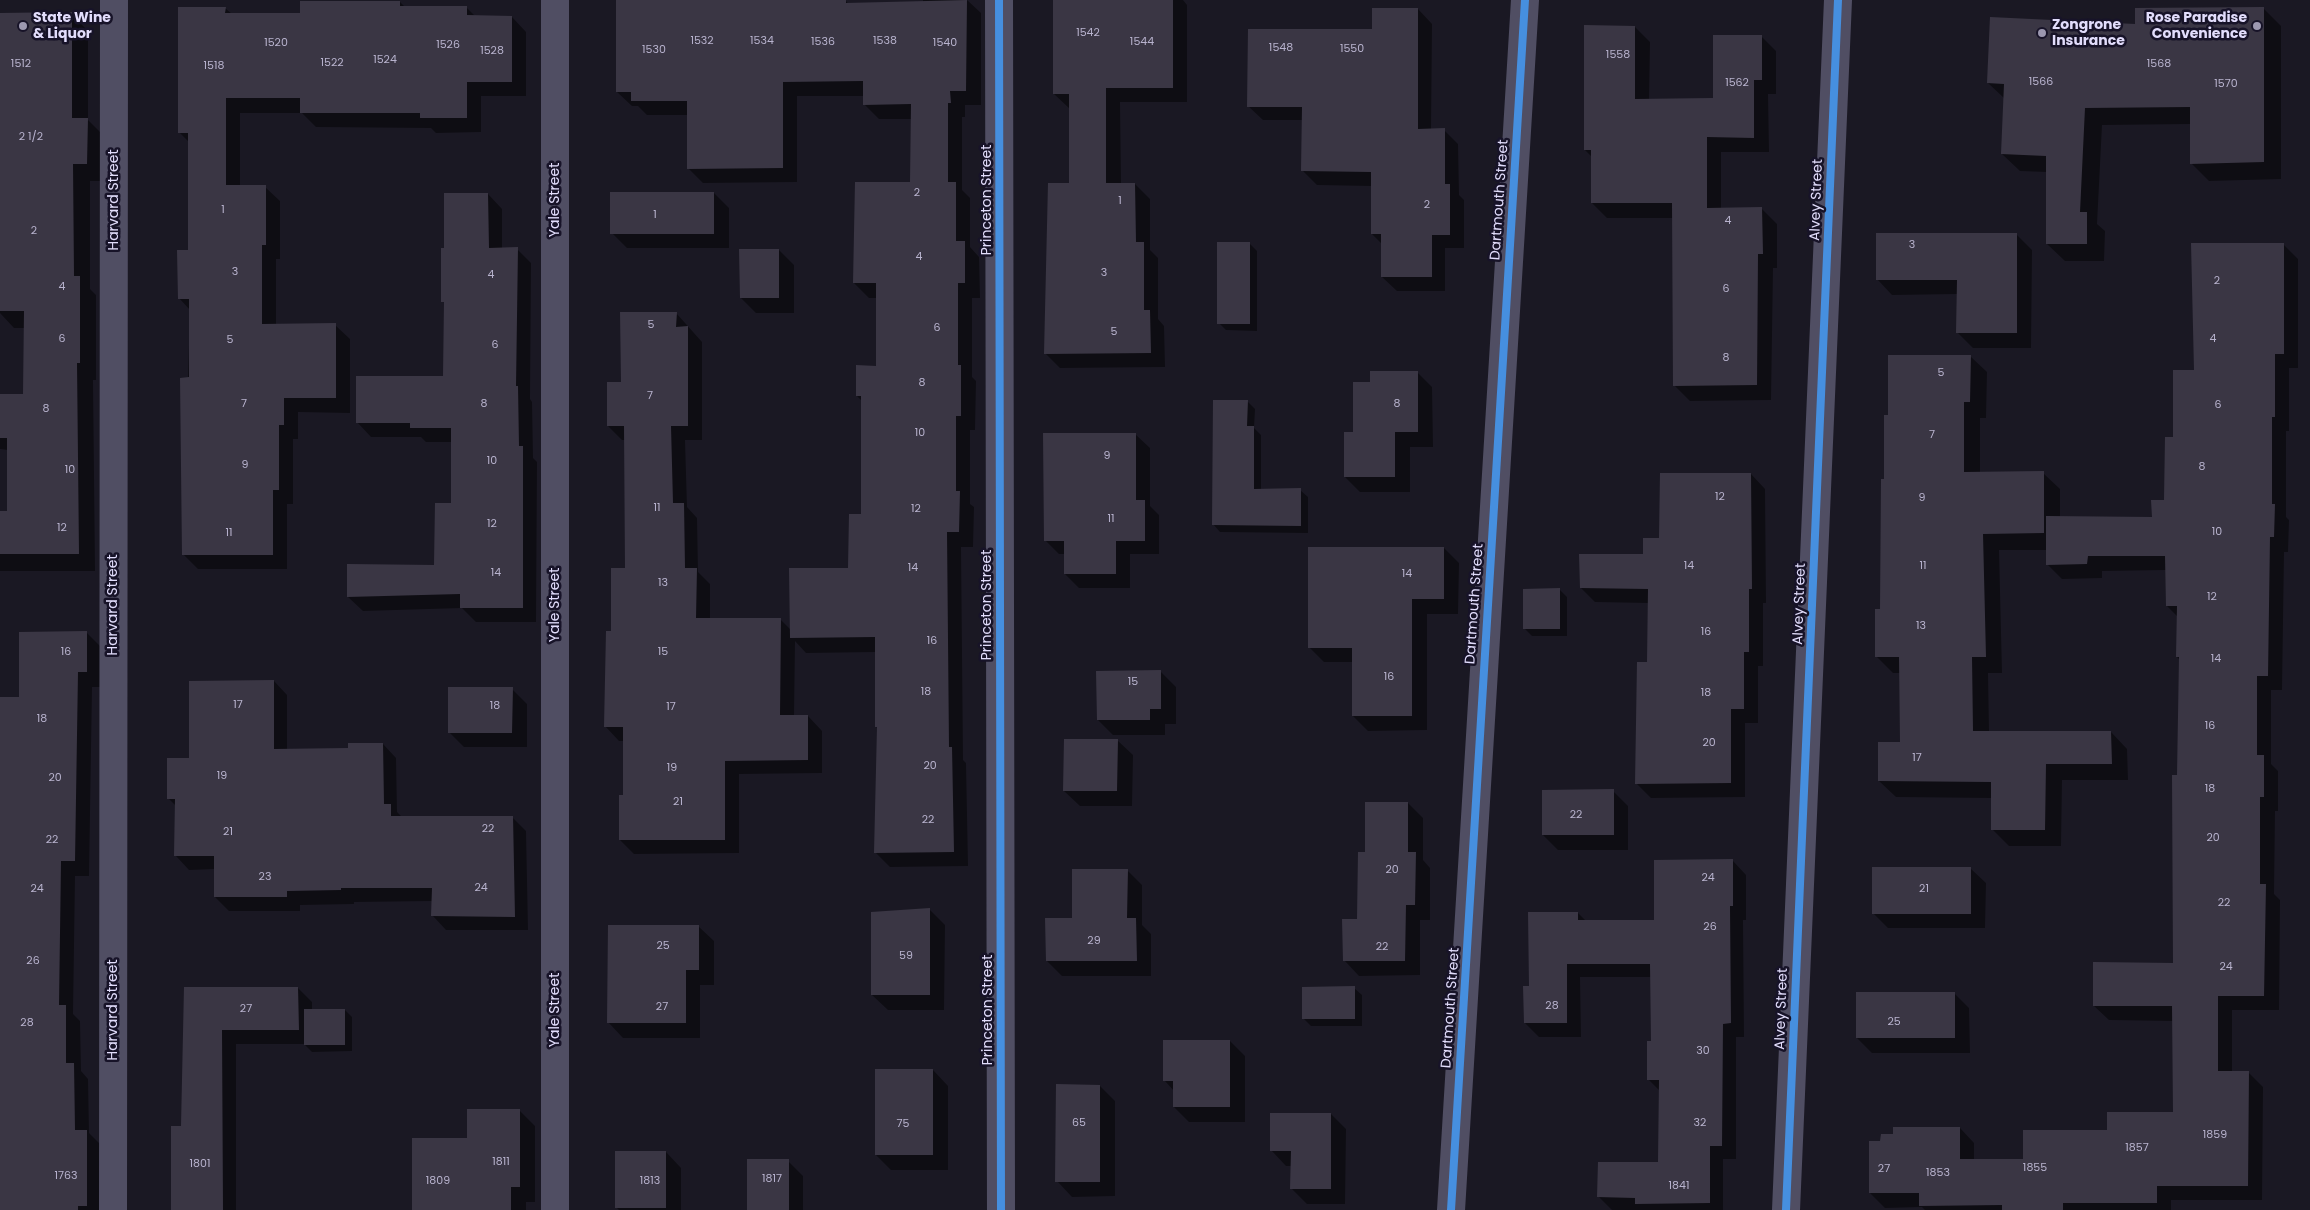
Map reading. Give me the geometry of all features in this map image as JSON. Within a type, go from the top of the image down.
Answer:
[{"type":"street","name":"Harvard Street","points":[[113,1210],[114,0]]},
{"type":"street","name":"Yale Street","points":[[555,0],[555,1210]]},
{"type":"street","name":"Princeton Street","points":[[999,0],[1001,1210]]},
{"type":"street","name":"Dartmouth Street","points":[[1451,1210],[1525,0]]},
{"type":"street","name":"Alvey Street","points":[[1786,1210],[1838,0]]},
{"type":"building","points":[[616,0],[846,0],[846,3],[967,0],[966,91],[950,91],[951,103],[948,103],[948,182],[956,182],[956,241],[965,241],[965,283],[958,283],[958,365],[961,365],[961,416],[956,416],[956,491],[960,491],[959,532],[947,532],[949,747],[952,747],[954,852],[874,853],[877,727],[875,727],[875,637],[790,638],[789,568],[848,568],[849,514],[861,514],[861,396],[856,396],[856,365],[876,366],[876,283],[853,283],[855,182],[910,182],[911,104],[863,105],[863,81],[783,82],[783,168],[687,169],[687,101],[631,101],[631,92],[616,92]]},
{"type":"building","points":[[1053,0],[1173,0],[1173,88],[1106,88],[1106,183],[1135,183],[1136,242],[1144,242],[1144,310],[1150,310],[1151,353],[1044,354],[1048,183],[1069,183],[1069,94],[1053,94]]},
{"type":"building","points":[[300,1],[400,1],[400,6],[467,6],[467,15],[512,16],[512,82],[467,82],[467,118],[420,118],[420,113],[300,113],[300,98],[226,98],[226,185],[266,185],[266,245],[262,245],[262,324],[336,323],[336,398],[284,398],[284,425],[279,425],[279,490],[273,490],[273,555],[182,555],[180,378],[189,377],[189,299],[178,299],[177,250],[188,250],[188,133],[178,133],[178,7],[226,7],[225,13],[300,13]]},
{"type":"building","points":[[2264,7],[2264,162],[2190,164],[2190,107],[2085,108],[2080,212],[2087,212],[2087,244],[2046,244],[2046,156],[2001,154],[2004,84],[1987,83],[1990,17],[2135,24],[2135,8]]},
{"type":"building","points":[[1372,8],[1418,8],[1418,129],[1445,128],[1445,184],[1450,184],[1450,235],[1432,235],[1432,277],[1381,277],[1381,234],[1371,234],[1371,172],[1301,171],[1302,107],[1247,107],[1248,29],[1372,29]]},
{"type":"building","points":[[72,12],[72,118],[88,118],[87,164],[73,164],[74,276],[80,276],[80,363],[77,363],[79,554],[0,554],[0,511],[7,511],[7,438],[0,438],[0,394],[23,394],[24,311],[0,311],[0,13]]},
{"type":"building","points":[[1584,25],[1635,26],[1635,99],[1713,98],[1713,35],[1762,35],[1762,80],[1754,80],[1754,138],[1707,137],[1707,208],[1762,207],[1763,254],[1758,254],[1757,385],[1673,386],[1672,203],[1591,203],[1591,150],[1584,150]]},
{"type":"building","points":[[610,192],[714,192],[714,234],[610,234]]},
{"type":"building","points":[[444,193],[488,193],[489,248],[518,247],[516,386],[518,386],[519,446],[523,446],[523,608],[460,608],[460,594],[347,597],[347,564],[434,565],[435,503],[451,503],[451,428],[410,428],[410,423],[356,423],[356,376],[443,376],[444,302],[441,302],[441,248],[444,248]]},
{"type":"building","points":[[1876,233],[2017,233],[2017,333],[1956,333],[1957,280],[1876,280]]},
{"type":"building","points":[[1217,242],[1250,242],[1250,324],[1217,324]]},
{"type":"building","points":[[2191,243],[2284,243],[2284,354],[2275,354],[2275,417],[2272,417],[2272,504],[2275,504],[2274,537],[2270,537],[2268,676],[2257,676],[2257,755],[2264,755],[2264,797],[2260,797],[2260,884],[2266,884],[2264,996],[2218,996],[2218,1071],[2249,1071],[2248,1186],[2157,1186],[2157,1203],[2063,1203],[2063,1210],[2002,1210],[2002,1205],[1919,1206],[1919,1193],[1869,1193],[1869,1141],[1880,1141],[1881,1134],[1893,1134],[1893,1127],[1960,1127],[1960,1159],[2023,1159],[2023,1130],[2107,1130],[2107,1112],[2173,1112],[2172,1006],[2093,1006],[2093,962],[2173,963],[2172,775],[2177,775],[2179,657],[2176,657],[2177,606],[2166,606],[2165,556],[2088,556],[2087,564],[2046,565],[2046,516],[2152,517],[2151,500],[2164,500],[2165,437],[2173,437],[2173,370],[2194,370]]},
{"type":"building","points":[[739,249],[779,249],[779,298],[740,298]]},
{"type":"building","points":[[620,312],[677,312],[676,327],[688,326],[688,426],[671,426],[673,503],[684,503],[685,568],[697,568],[696,618],[781,618],[780,715],[808,715],[808,760],[725,761],[725,840],[619,840],[619,795],[623,795],[623,727],[604,727],[606,631],[611,631],[611,568],[625,568],[624,426],[607,426],[607,382],[621,382]]},
{"type":"building","points":[[1888,355],[1971,355],[1970,402],[1964,402],[1964,472],[2044,471],[2044,533],[1983,534],[1986,657],[1972,657],[1973,731],[2111,731],[2112,764],[2046,764],[2045,830],[1991,830],[1991,782],[1878,781],[1878,742],[1900,742],[1899,657],[1875,657],[1875,609],[1880,609],[1881,479],[1884,479],[1884,415],[1888,415]]},
{"type":"building","points":[[1370,371],[1418,371],[1418,432],[1395,432],[1395,477],[1344,477],[1344,432],[1353,432],[1353,382],[1370,382]]},
{"type":"building","points":[[1213,400],[1248,400],[1247,426],[1254,426],[1254,489],[1301,488],[1301,526],[1212,525]]},
{"type":"building","points":[[1043,433],[1136,433],[1136,500],[1145,500],[1145,541],[1116,541],[1116,574],[1064,574],[1064,541],[1044,541]]},
{"type":"building","points":[[1660,473],[1751,473],[1752,589],[1749,589],[1749,652],[1744,652],[1744,709],[1731,709],[1731,783],[1635,784],[1637,662],[1647,662],[1648,589],[1580,588],[1579,554],[1643,554],[1643,538],[1659,538]]},
{"type":"building","points":[[1308,547],[1444,547],[1444,599],[1412,599],[1412,716],[1352,716],[1352,648],[1308,648]]},
{"type":"building","points":[[1560,588],[1560,629],[1523,629],[1523,589]]},
{"type":"building","points":[[87,631],[87,672],[78,672],[75,861],[61,861],[59,1005],[66,1005],[66,1063],[74,1063],[75,1130],[87,1130],[87,1206],[78,1206],[78,1210],[0,1210],[0,697],[19,697],[19,632]]},
{"type":"building","points":[[1161,670],[1161,709],[1150,709],[1150,720],[1097,720],[1096,671]]},
{"type":"building","points":[[274,680],[274,749],[348,748],[348,743],[383,743],[384,804],[391,804],[391,816],[513,816],[515,917],[431,916],[432,888],[341,888],[341,890],[287,891],[287,897],[214,897],[214,856],[174,856],[175,799],[167,799],[167,758],[189,758],[189,681]]},
{"type":"building","points":[[448,687],[513,687],[512,733],[448,733]]},
{"type":"building","points":[[1064,739],[1118,739],[1117,791],[1063,791]]},
{"type":"building","points":[[1614,789],[1614,835],[1542,835],[1542,790]]},
{"type":"building","points":[[1365,802],[1408,802],[1408,852],[1416,852],[1415,905],[1406,905],[1405,961],[1343,961],[1342,919],[1357,919],[1358,852],[1365,852]]},
{"type":"building","points":[[1733,859],[1733,906],[1730,906],[1731,1023],[1723,1024],[1722,1146],[1710,1146],[1710,1203],[1635,1204],[1635,1198],[1597,1197],[1598,1162],[1658,1162],[1659,1080],[1647,1080],[1647,1041],[1651,1041],[1650,964],[1567,964],[1567,1023],[1524,1023],[1523,986],[1529,986],[1528,912],[1578,912],[1578,920],[1654,920],[1654,860]]},
{"type":"building","points":[[1872,867],[1971,867],[1971,914],[1872,914]]},
{"type":"building","points":[[1072,869],[1128,869],[1127,918],[1136,918],[1137,961],[1046,961],[1045,918],[1072,918]]},
{"type":"building","points":[[930,908],[930,995],[871,995],[871,912]]},
{"type":"building","points":[[608,925],[699,925],[699,970],[686,970],[686,1023],[607,1023]]},
{"type":"building","points":[[1355,986],[1355,1019],[1302,1019],[1302,987]]},
{"type":"building","points":[[184,987],[298,987],[299,1030],[222,1030],[223,1210],[171,1210],[171,1126],[181,1126]]},
{"type":"building","points":[[1856,992],[1955,992],[1955,1038],[1856,1038]]},
{"type":"building","points":[[304,1009],[345,1009],[345,1045],[304,1045]]},
{"type":"building","points":[[1163,1040],[1230,1040],[1230,1107],[1173,1107],[1173,1081],[1163,1081]]},
{"type":"building","points":[[875,1069],[933,1069],[933,1155],[875,1155]]},
{"type":"building","points":[[1056,1084],[1100,1085],[1100,1182],[1055,1182]]},
{"type":"building","points":[[467,1109],[520,1109],[520,1187],[511,1187],[511,1210],[412,1210],[412,1138],[467,1138]]},
{"type":"building","points":[[1270,1113],[1331,1113],[1331,1189],[1290,1189],[1291,1151],[1270,1151]]},
{"type":"building","points":[[615,1151],[666,1151],[666,1208],[615,1208]]},
{"type":"building","points":[[747,1159],[789,1159],[789,1210],[747,1210]]},
{"type":"cycle path","points":[[999,0],[1001,1210]]},
{"type":"cycle path","points":[[1451,1210],[1525,0]]},
{"type":"cycle path","points":[[1786,1210],[1838,0]]},
{"type":"place","name":"State Wine & Liquor","points":[[23,26]]},
{"type":"place","name":"Rose Paradise Convenience","points":[[2257,26]]},
{"type":"place","name":"Zongrone Insurance","points":[[2042,33]]}]
